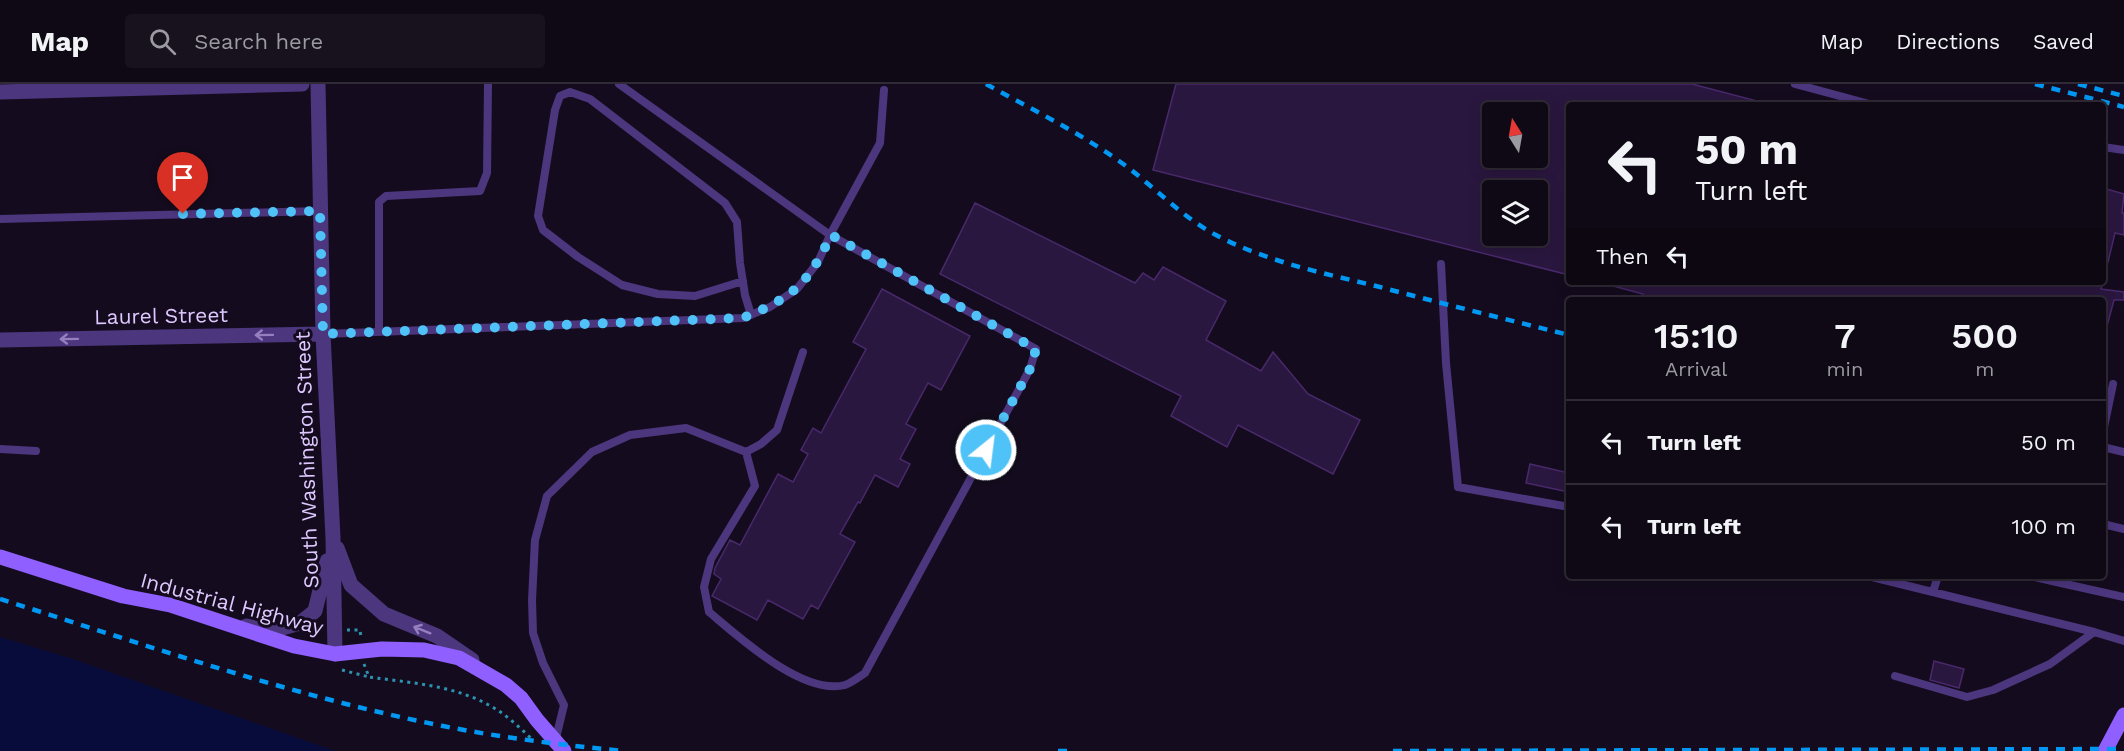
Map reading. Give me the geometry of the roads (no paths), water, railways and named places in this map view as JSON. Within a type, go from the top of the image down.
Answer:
[{"type":"street","points":[[9,89],[302,84]]},
{"type":"street","name":"South Washington Street","points":[[318,84],[323,334],[333,538],[334,654]]},
{"type":"street","name":"Laurel Street","points":[[0,340],[323,334]]},
{"type":"street","points":[[221,622],[275,630],[300,623],[315,610],[333,538]]},
{"type":"street","points":[[333,538],[351,585],[384,614],[437,636],[506,685]]},
{"type":"street","name":"Industrial Highway","points":[[0,557],[123,596],[170,605],[294,646],[334,654],[382,649],[424,650],[459,658],[506,685],[522,698],[559,747]]},
{"type":"street","points":[[2105,751],[2124,715]]},
{"type":"lane","points":[[379,332],[379,202],[386,195],[480,191],[488,173],[488,84]]},
{"type":"lane","points":[[619,84],[831,235],[1036,349],[1030,369],[865,674],[844,685],[817,684],[773,664],[709,612],[704,587],[711,559],[755,486],[746,452]]},
{"type":"lane","points":[[1795,84],[1862,102]]},
{"type":"lane","points":[[323,334],[743,318],[770,307],[797,289],[818,262],[880,143],[884,90]]},
{"type":"lane","points":[[743,281],[695,296],[658,294],[622,285],[578,257],[543,230],[538,216],[555,110],[560,96],[570,92],[590,99],[725,203],[737,222],[743,281],[751,315]]},
{"type":"lane","points":[[2106,147],[2124,150]]},
{"type":"lane","points":[[0,219],[320,211]]},
{"type":"lane","points":[[1441,264],[1446,363],[1458,487],[1566,506]]},
{"type":"lane","points":[[559,747],[564,705],[543,663],[533,633],[535,540],[547,496],[591,452],[630,435],[686,428],[746,452],[761,444],[777,430],[803,352]]},
{"type":"lane","points":[[2106,418],[2113,384]]},
{"type":"lane","points":[[2106,448],[2124,452]]},
{"type":"lane","points":[[0,449],[36,451]]},
{"type":"lane","points":[[2106,525],[2124,529]]},
{"type":"lane","points":[[1880,579],[2124,640]]},
{"type":"lane","points":[[1933,592],[1937,579]]},
{"type":"lane","points":[[2053,579],[2124,597]]},
{"type":"lane","points":[[1895,676],[1967,697],[1993,690],[2050,664],[2094,632]]},
{"type":"railway","points":[[986,84],[1103,150],[1190,219],[1235,244],[1315,271],[1566,334]]},
{"type":"railway","points":[[2035,84],[2105,102]]},
{"type":"railway","points":[[2078,84],[2124,96]]},
{"type":"railway","points":[[2106,102],[2124,107]]},
{"type":"railway","points":[[0,599],[275,685],[387,714],[488,734],[623,751]]},
{"type":"railway","points":[[1393,751],[2124,749]]},
{"type":"railway","points":[[1058,751],[1067,751]]}]
